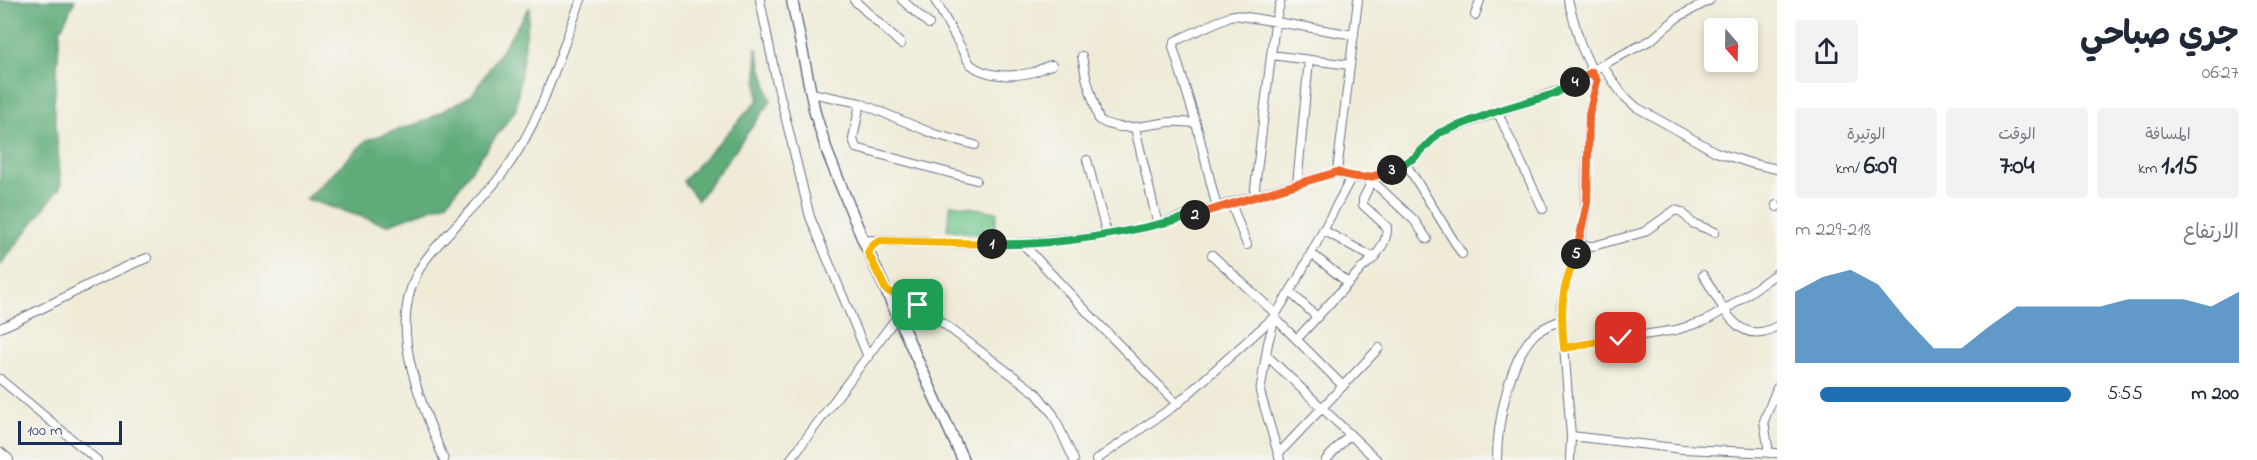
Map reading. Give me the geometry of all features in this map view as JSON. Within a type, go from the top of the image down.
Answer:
[{"type":"highway","points":[[0,454],[8,460]]},
{"type":"main road","points":[[785,0],[807,105],[820,154],[956,460]]},
{"type":"main road","points":[[792,0],[811,93],[828,154],[868,253],[963,460]]},
{"type":"street","points":[[444,460],[414,382],[407,352],[405,321],[412,284],[427,257],[493,185],[520,148],[544,96],[581,0]]},
{"type":"street","points":[[760,0],[776,79],[810,217],[868,357]]},
{"type":"street","points":[[854,0],[901,45]]},
{"type":"street","points":[[902,0],[929,24]]},
{"type":"street","points":[[935,0],[970,64],[975,68],[991,74],[1016,75],[1052,65]]},
{"type":"street","points":[[1254,196],[1275,23],[1281,0]]},
{"type":"street","points":[[1096,460],[1178,404],[1275,316],[1290,292],[1323,230],[1345,178],[1350,65],[1359,0]]},
{"type":"street","points":[[1475,15],[1480,0]]},
{"type":"street","points":[[1568,0],[1579,39],[1597,84],[1589,115],[1587,203],[1579,246],[1562,297],[1561,320],[1571,436],[1570,460]]},
{"type":"street","points":[[863,240],[996,245],[1060,241],[1158,225],[1297,184],[1345,178],[1370,180],[1406,164],[1439,133],[1497,111],[1554,94],[1602,65],[1651,40],[1678,17],[1710,0]]},
{"type":"street","points":[[1217,208],[1196,123],[1173,47],[1175,41],[1230,16],[1354,35]]},
{"type":"street","points":[[1271,55],[1350,65]]},
{"type":"street","points":[[1082,56],[1088,87],[1099,120],[1122,128],[1171,122],[1196,123]]},
{"type":"street","points":[[1297,184],[1309,60]]},
{"type":"street","points":[[1602,65],[1622,94],[1636,106],[1716,152],[1777,169]]},
{"type":"street","points":[[811,93],[860,103],[934,134],[975,145]]},
{"type":"street","points":[[860,103],[852,139],[856,148],[976,180]]},
{"type":"street","points":[[1497,111],[1543,209]]},
{"type":"street","points":[[1135,128],[1158,225]]},
{"type":"street","points":[[1087,160],[1107,235]]},
{"type":"street","points":[[1406,164],[1462,254]]},
{"type":"street","points":[[1370,180],[1414,220],[1427,239]]},
{"type":"street","points":[[1297,339],[1374,258],[1388,229],[1363,205],[1363,198],[1370,180]]},
{"type":"street","points":[[1231,203],[1247,245]]},
{"type":"street","points":[[1579,246],[1593,246],[1644,232],[1675,210],[1682,212],[1692,223],[1715,232]]},
{"type":"street","points":[[1323,230],[1374,258]]},
{"type":"street","points":[[868,253],[879,241]]},
{"type":"street","points":[[1023,243],[1090,316],[1178,404]]},
{"type":"street","points":[[1311,253],[1348,283]]},
{"type":"street","points":[[1212,255],[1343,386]]},
{"type":"street","points":[[0,328],[41,310],[109,274],[147,258]]},
{"type":"street","points":[[1564,348],[1676,330],[1705,321],[1725,310],[1777,273]]},
{"type":"street","points":[[1703,275],[1734,323],[1756,334],[1765,333],[1777,326]]},
{"type":"street","points":[[886,290],[924,309],[1036,393],[1053,414],[1074,460]]},
{"type":"street","points":[[1290,292],[1317,317]]},
{"type":"street","points":[[1275,316],[1260,392],[1280,457]]},
{"type":"street","points":[[1497,460],[1499,424],[1512,372],[1535,334],[1546,326],[1561,320]]},
{"type":"street","points":[[790,460],[893,322]]},
{"type":"street","points":[[1280,457],[1379,348]]},
{"type":"street","points":[[1266,355],[1377,460]]},
{"type":"street","points":[[0,379],[97,460]]},
{"type":"street","points":[[1571,436],[1683,449],[1773,453],[1764,421],[1775,400],[1777,388]]},
{"type":"street","points":[[1326,460],[1350,434]]},
{"type":"green space","points":[[0,0],[75,0],[60,31],[54,104],[61,186],[0,266]]},
{"type":"green space","points":[[530,7],[516,109],[447,203],[387,225],[306,199],[367,140],[425,121],[472,95]]},
{"type":"green space","points":[[756,47],[771,101],[698,200],[683,181],[758,100]]},
{"type":"green space","points":[[951,204],[997,212],[993,237],[947,229]]},
{"type":"route","points":[[918,305],[886,290],[868,253],[879,241],[996,245],[1079,239],[1144,228],[1200,214],[1337,172],[1351,178],[1369,178],[1406,164],[1439,133],[1497,111],[1554,94],[1592,72],[1597,84],[1589,115],[1587,203],[1579,246],[1562,297],[1561,320],[1564,348],[1621,338]]}]
